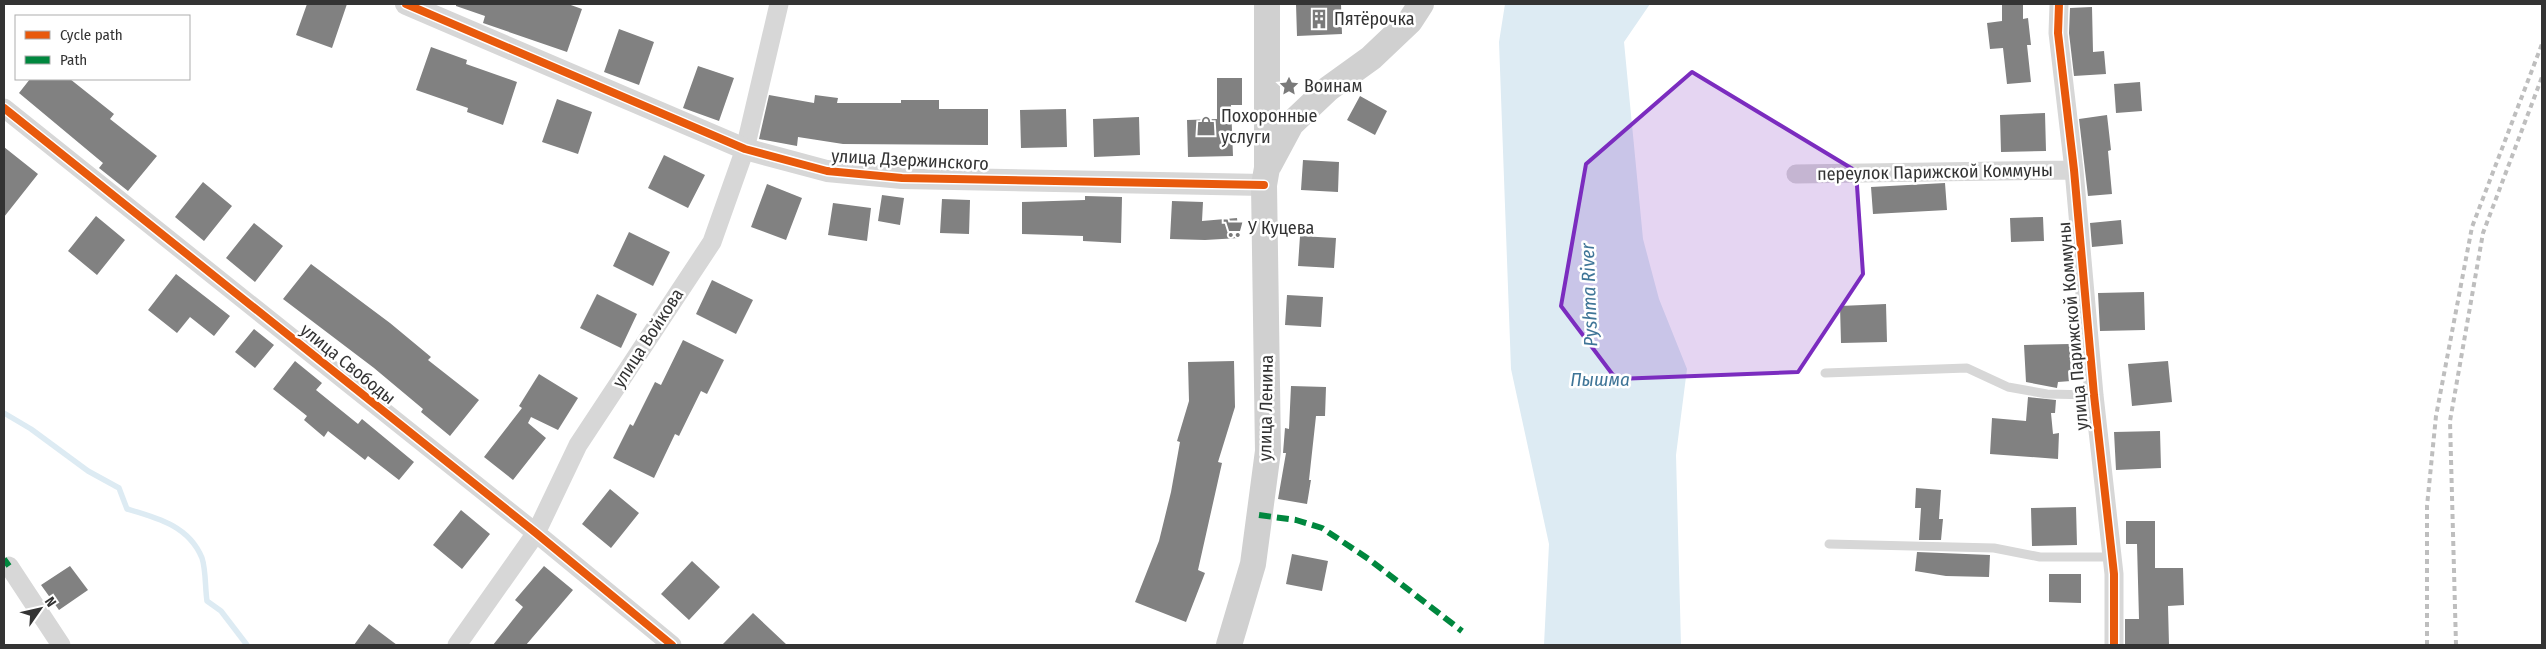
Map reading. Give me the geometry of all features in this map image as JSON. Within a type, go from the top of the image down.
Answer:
[{"type":"main road","name":"улица Ленина","points":[[1229,645],[1253,564],[1268,451],[1266,176],[1268,4]]},
{"type":"main road","points":[[1266,176],[1291,124],[1328,90],[1371,58],[1410,21],[1421,4]]},
{"type":"street","name":"улица Дзержинского","points":[[406,4],[746,149],[827,171],[902,178],[1266,176]]},
{"type":"street","name":"улица Войкова","points":[[457,645],[536,533],[578,445],[712,242],[746,149],[779,4]]},
{"type":"street","name":"улица Парижской Коммуны","points":[[2059,4],[2058,33],[2074,170],[2094,395],[2112,557],[2114,645]]},
{"type":"street","name":"улица Свободы","points":[[4,108],[536,533],[672,645]]},
{"type":"street","name":"переулок Парижской Коммуны","points":[[1796,174],[2074,170]]},
{"type":"street","points":[[9,566],[61,645]]},
{"type":"lane","points":[[1825,374],[1967,368],[2008,387],[2047,394],[2094,395]]},
{"type":"lane","points":[[1829,544],[1994,548],[2040,557],[2112,557]]},
{"type":"highlighted area","points":[[1692,72],[1856,171],[1863,274],[1798,372],[1616,379],[1561,306],[1586,164]]},
{"type":"water","name":"Пышма","points":[[1505,4],[1650,4],[1624,42],[1643,239],[1659,299],[1687,369],[1676,455],[1681,645],[1544,645],[1549,544],[1511,369],[1499,42]]},
{"type":"building","points":[[307,4],[347,4],[332,48],[296,35]]},
{"type":"building","points":[[456,4],[568,4],[582,9],[567,52],[483,23],[485,16],[456,6]]},
{"type":"building","name":"Пятёрочка","points":[[1296,4],[1341,4],[1342,34],[1297,36]]},
{"type":"building","points":[[2002,4],[2023,4],[2023,19],[2028,18],[2031,45],[2027,45],[2031,82],[2007,84],[2003,48],[1990,49],[1987,23],[2002,21]]},
{"type":"building","points":[[2092,7],[2093,52],[2104,51],[2106,74],[2074,76],[2069,33],[2070,8]]},
{"type":"building","points":[[619,29],[654,42],[639,85],[604,72]]},
{"type":"building","points":[[431,47],[467,60],[466,64],[517,82],[503,125],[467,112],[468,108],[416,90]]},
{"type":"building","points":[[698,66],[734,78],[719,121],[683,108]]},
{"type":"building","points":[[1217,78],[1242,78],[1242,105],[1231,105],[1233,156],[1188,157],[1187,120],[1217,119]]},
{"type":"building","points":[[29,80],[71,80],[114,114],[110,119],[157,156],[128,191],[99,168],[103,163],[19,93]]},
{"type":"building","points":[[2140,82],[2142,111],[2116,113],[2114,84]]},
{"type":"building","points":[[769,95],[814,103],[815,95],[838,98],[837,103],[901,103],[901,100],[939,100],[939,109],[988,109],[988,145],[843,144],[798,137],[797,146],[759,139]]},
{"type":"building","points":[[1360,96],[1387,111],[1375,135],[1347,120]]},
{"type":"building","points":[[557,99],[592,112],[578,154],[542,142]]},
{"type":"building","points":[[1066,109],[1067,147],[1021,148],[1020,110]]},
{"type":"building","points":[[2045,113],[2046,151],[2001,152],[2000,115]]},
{"type":"building","points":[[2107,115],[2111,150],[2108,151],[2112,194],[2088,196],[2079,119]]},
{"type":"building","points":[[1139,117],[1140,155],[1094,157],[1093,119]]},
{"type":"building","points":[[4,147],[38,174],[4,217]]},
{"type":"building","points":[[664,155],[705,175],[688,208],[648,188]]},
{"type":"building","points":[[1303,160],[1339,162],[1338,192],[1301,190]]},
{"type":"building","points":[[203,182],[232,206],[204,241],[175,217]]},
{"type":"building","points":[[1945,183],[1947,210],[1873,214],[1871,187]]},
{"type":"building","points":[[767,184],[802,198],[786,240],[751,227]]},
{"type":"building","points":[[882,195],[904,198],[900,225],[878,221]]},
{"type":"building","points":[[1085,196],[1122,197],[1121,243],[1083,241],[1083,236],[1022,234],[1022,202],[1085,200]]},
{"type":"building","points":[[942,199],[970,200],[969,234],[940,233]]},
{"type":"building","points":[[1172,201],[1203,202],[1202,221],[1237,218],[1239,238],[1205,240],[1170,239]]},
{"type":"building","points":[[833,203],[871,208],[867,241],[828,235]]},
{"type":"building","points":[[96,216],[125,240],[97,275],[68,251]]},
{"type":"building","points":[[2043,217],[2044,241],[2011,242],[2010,218]]},
{"type":"building","points":[[2121,220],[2123,244],[2092,247],[2090,223]]},
{"type":"building","points":[[254,223],[283,246],[255,282],[226,258]]},
{"type":"building","points":[[629,232],[670,252],[653,286],[613,266]]},
{"type":"building","points":[[1300,236],[1336,238],[1334,268],[1298,266]]},
{"type":"building","points":[[311,264],[390,323],[431,357],[428,360],[479,400],[450,436],[421,412],[423,409],[374,368],[283,299]]},
{"type":"building","points":[[176,274],[230,316],[214,336],[190,317],[177,333],[148,310]]},
{"type":"building","points":[[712,280],[753,300],[736,334],[696,314]]},
{"type":"building","points":[[2144,292],[2145,330],[2100,331],[2098,293]]},
{"type":"building","points":[[597,294],[637,314],[621,348],[580,328]]},
{"type":"building","points":[[1287,295],[1323,297],[1321,327],[1285,325]]},
{"type":"building","points":[[1886,304],[1887,342],[1841,343],[1840,306]]},
{"type":"building","points":[[254,329],[274,345],[255,368],[235,352]]},
{"type":"building","points":[[683,340],[724,360],[707,394],[701,391],[679,436],[675,434],[654,478],[613,458],[630,424],[633,426],[655,382],[661,385]]},
{"type":"building","points":[[2070,344],[2071,381],[2058,382],[2057,388],[2026,382],[2024,345]]},
{"type":"building","points":[[295,361],[322,383],[316,390],[358,424],[362,419],[414,462],[399,480],[368,456],[365,460],[328,431],[324,437],[304,420],[307,416],[273,389]]},
{"type":"building","points":[[1234,361],[1235,407],[1218,462],[1222,463],[1198,570],[1205,573],[1186,622],[1135,602],[1159,541],[1171,492],[1180,442],[1177,441],[1189,401],[1188,362]]},
{"type":"building","points":[[2168,361],[2172,402],[2132,406],[2128,364]]},
{"type":"building","points":[[539,374],[578,398],[558,430],[531,417],[528,423],[546,438],[513,480],[484,457],[522,408],[519,406]]},
{"type":"building","points":[[1291,386],[1326,387],[1325,416],[1316,416],[1309,480],[1311,480],[1307,504],[1278,499],[1286,453],[1283,453],[1285,428],[1289,429]]},
{"type":"building","points":[[2028,397],[2056,400],[2055,413],[2051,413],[2053,434],[2059,433],[2058,459],[1990,454],[1992,418],[2026,421]]},
{"type":"building","points":[[2160,431],[2161,468],[2116,470],[2114,432]]},
{"type":"building","points":[[1916,488],[1941,490],[1939,519],[1943,519],[1941,540],[1919,540],[1921,508],[1915,508]]},
{"type":"building","points":[[610,489],[639,513],[611,548],[582,524]]},
{"type":"building","points":[[2076,507],[2077,545],[2032,546],[2031,508]]},
{"type":"building","points":[[461,510],[490,534],[462,569],[433,545]]},
{"type":"building","points":[[2126,521],[2155,521],[2155,568],[2183,568],[2184,605],[2168,606],[2169,645],[2125,645],[2125,619],[2139,619],[2137,544],[2126,544]]},
{"type":"building","points":[[1917,552],[1990,555],[1989,577],[1946,576],[1915,571]]},
{"type":"building","points":[[1292,554],[1328,561],[1322,591],[1286,584]]},
{"type":"building","points":[[692,561],[720,587],[689,620],[661,594]]},
{"type":"building","points":[[70,566],[88,590],[59,610],[41,585]]},
{"type":"building","points":[[544,566],[573,590],[526,645],[493,645],[523,607],[515,600]]},
{"type":"building","points":[[2049,574],[2081,574],[2081,603],[2049,602]]},
{"type":"building","points":[[753,613],[787,645],[722,645]]},
{"type":"building","points":[[369,624],[397,645],[354,645]]},
{"type":"waterway","points":[[4,413],[31,429],[88,471],[119,488],[127,509],[161,520],[181,531],[189,538],[202,558],[207,601],[221,611],[247,645]]},
{"type":"railway","points":[[2427,645],[2427,506],[2436,416],[2472,227],[2542,44]]},
{"type":"railway","points":[[2456,645],[2450,421],[2483,233],[2542,77]]},
{"type":"marked path","points":[[1259,515],[1296,520],[1322,528],[1370,560],[1462,631]]},
{"type":"marked path","points":[[4,559],[9,566]]},
{"type":"cycle path","points":[[406,4],[745,149],[827,171],[902,178],[1264,185]]},
{"type":"cycle path","points":[[2059,4],[2058,33],[2074,170],[2094,395],[2114,574],[2114,645]]},
{"type":"cycle path","points":[[4,108],[536,533],[672,645]]},
{"type":"place","name":"Пятёрочка","points":[[1319,19]]},
{"type":"place","name":"Воинам","points":[[1289,86]]},
{"type":"place","name":"Похоронные услуги","points":[[1206,126]]},
{"type":"place","name":"У Куцева","points":[[1233,228]]},
{"type":"water label","name":"Pyshma River","points":[[1589,295]]}]
